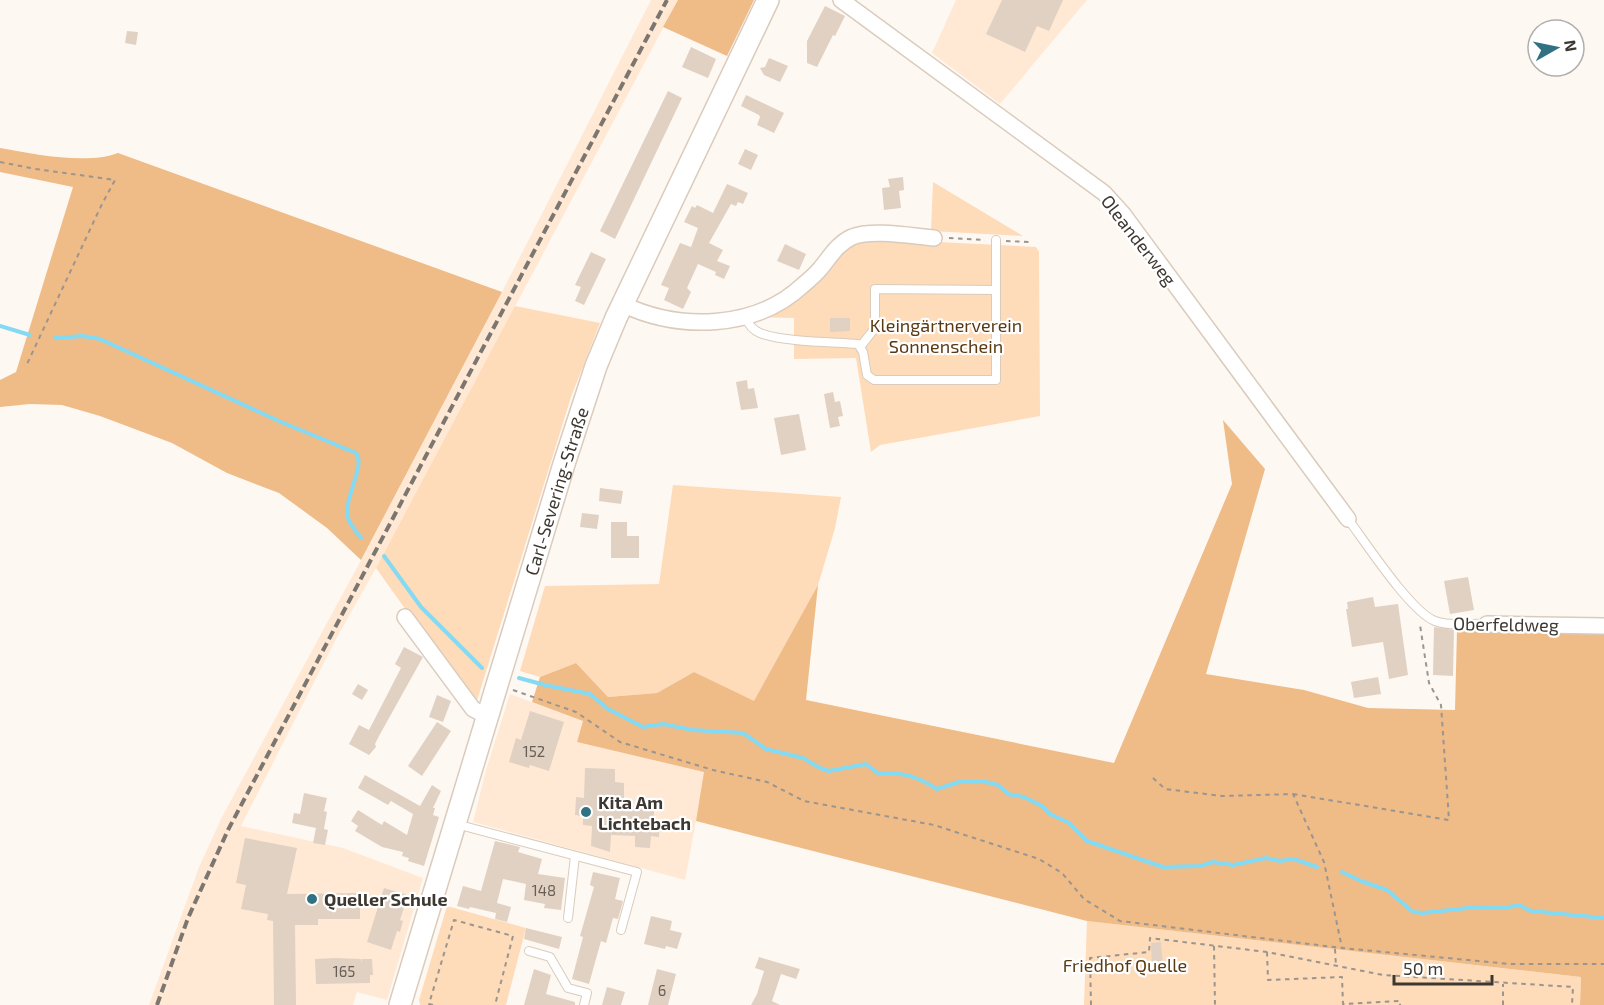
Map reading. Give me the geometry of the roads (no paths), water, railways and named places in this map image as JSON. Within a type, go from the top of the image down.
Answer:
[{"type":"street","name":"Carl-Severing-Straße","points":[[400,1005],[496,684],[600,357],[622,304],[768,0]]},
{"type":"street","name":"Oleanderweg","points":[[841,0],[1104,193],[1123,214],[1348,519]]},
{"type":"street","points":[[622,304],[651,316],[689,322],[716,322],[745,316],[768,308],[800,288],[819,271],[839,244],[849,238],[865,234],[934,238]]},
{"type":"street","points":[[405,617],[473,710],[487,716]]},
{"type":"street","name":"Oberfeldweg","points":[[1486,624],[1604,626]]},
{"type":"lane","points":[[745,316],[751,327],[760,333],[794,339],[858,344],[863,352],[867,375],[874,380],[996,380],[996,240]]},
{"type":"lane","points":[[860,346],[875,328],[875,289],[996,290]]},
{"type":"lane","name":"Oberfeldweg","points":[[1348,519],[1418,611],[1443,623],[1486,624]]},
{"type":"lane","points":[[454,823],[637,872],[621,930]]},
{"type":"lane","points":[[568,918],[575,856]]},
{"type":"lane","points":[[529,951],[550,957],[568,988],[587,993],[584,1005]]},
{"type":"waterway","points":[[0,326],[30,335]]},
{"type":"waterway","points":[[55,338],[83,336],[100,339],[281,422],[356,453],[357,474],[347,510],[349,521],[361,538]]},
{"type":"waterway","points":[[384,556],[421,607],[482,668]]},
{"type":"waterway","points":[[519,678],[590,694],[608,709],[643,727],[663,724],[693,730],[743,733],[766,749],[803,758],[829,771],[866,764],[879,774],[895,773],[910,776],[937,789],[959,782],[986,782],[998,785],[1008,794],[1024,797],[1042,806],[1050,814],[1069,823],[1087,841],[1163,867],[1200,866],[1213,862],[1233,865],[1266,858],[1280,861],[1294,859],[1317,867]]},
{"type":"waterway","points":[[1342,872],[1387,890],[1413,912],[1477,907],[1504,908],[1519,905],[1531,911],[1604,918]]},
{"type":"railway","points":[[157,1005],[188,918],[228,830],[667,0]]},
{"type":"place","name":"Kita Am Lichtebach","points":[[586,812]]},
{"type":"place","name":"Queller Schule","points":[[312,899]]},
{"type":"park label","name":"Kleingärtnerverein Sonnenschein","points":[[946,335]]},
{"type":"park label","name":"Friedhof Quelle","points":[[1125,965]]}]
